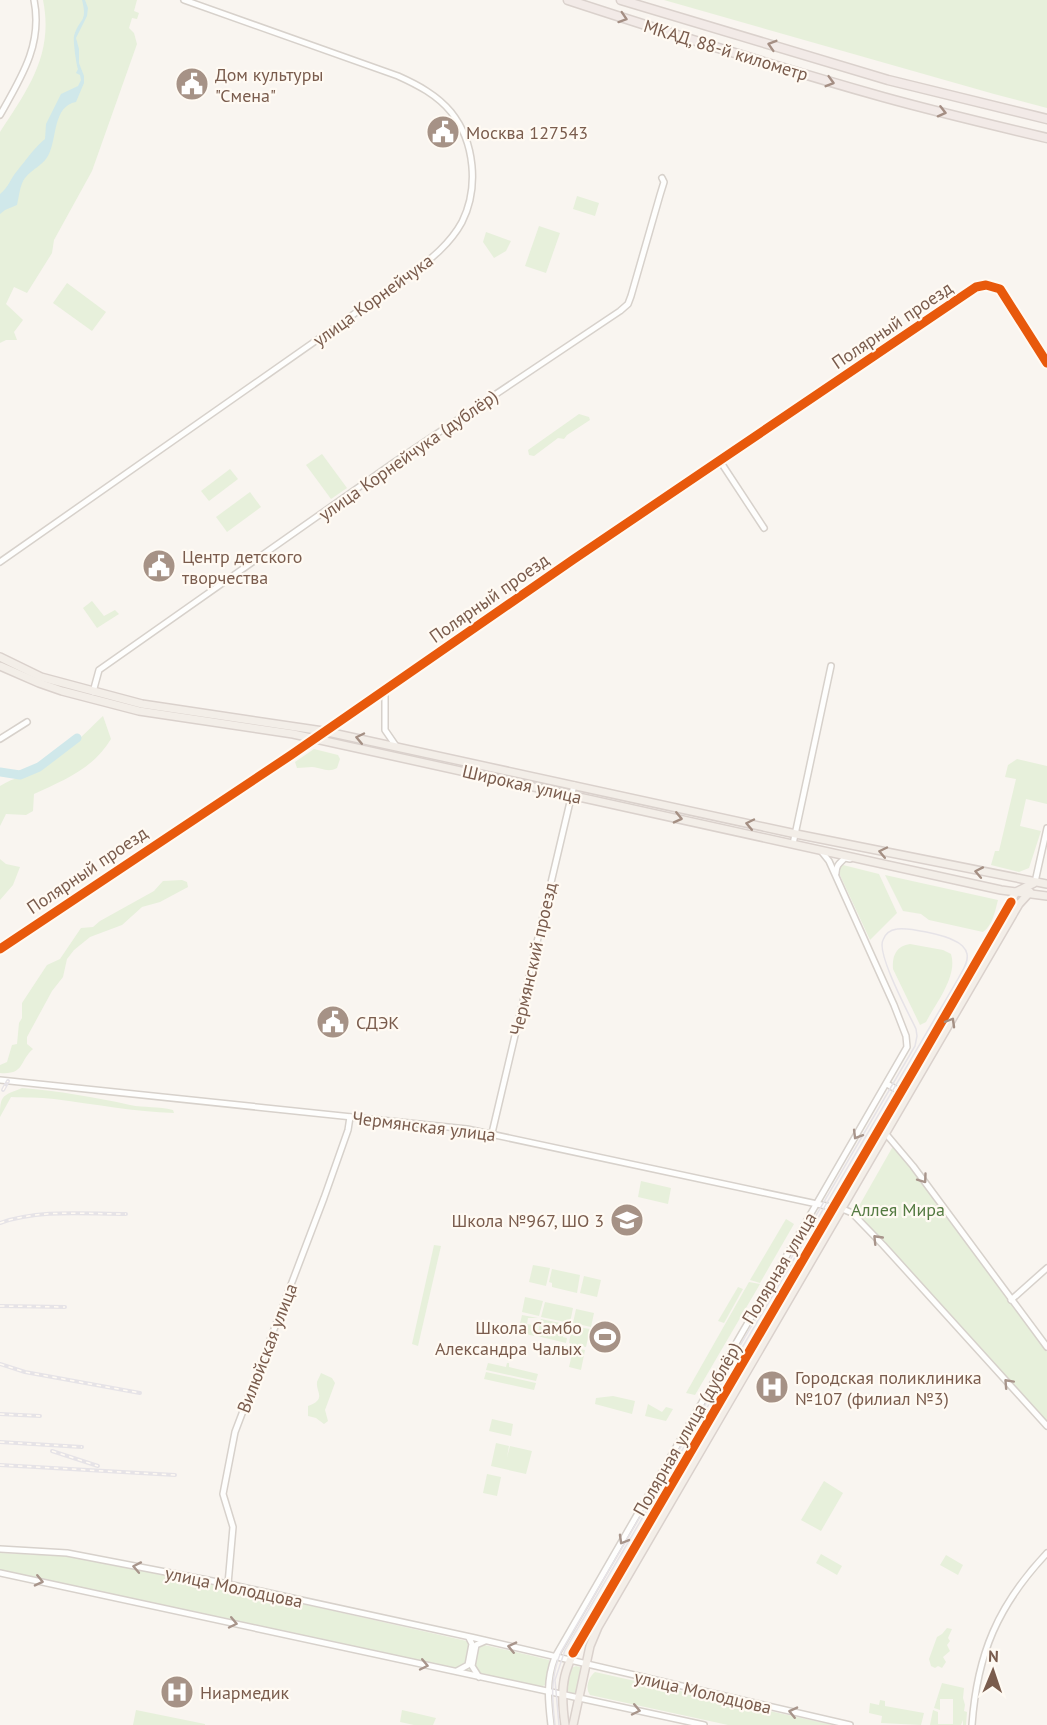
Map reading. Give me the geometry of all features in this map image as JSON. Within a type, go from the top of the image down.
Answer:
[{"type":"highway","name":"МКАД, 88-й километр","points":[[568,0],[691,40],[885,98],[1047,138]]},
{"type":"highway","name":"МКАД, 88-й километр","points":[[621,0],[888,80],[1047,119]]},
{"type":"main road","name":"Широкая улица","points":[[0,657],[41,677],[170,710],[323,731],[796,834],[1047,884]]},
{"type":"main road","name":"Широкая улица","points":[[0,666],[62,691],[140,711],[313,739],[393,755],[860,860],[1016,892],[1047,896]]},
{"type":"main road","points":[[393,755],[390,750],[396,746]]},
{"type":"main road","points":[[539,789],[545,786],[540,778]]},
{"type":"main road","points":[[1016,892],[1035,882]]},
{"type":"main road","name":"Полярная улица","points":[[573,1725],[586,1665],[598,1626],[1019,904],[1035,882]]},
{"type":"main road","name":"Полярная улица","points":[[565,1725],[561,1694],[569,1660],[1016,892]]},
{"type":"street","points":[[0,115],[33,51],[37,22],[34,0]]},
{"type":"street","name":"улица Корнейчука","points":[[0,562],[411,274],[434,257],[449,242],[463,220],[473,181],[472,158],[458,122],[434,96],[420,86],[398,76],[184,0]]},
{"type":"street","name":"улица Корнейчука (дублёр)","points":[[93,692],[99,670],[396,461],[608,320],[628,304],[664,182],[662,178]]},
{"type":"street","name":"Полярный проезд","points":[[0,949],[313,739],[976,287],[986,285],[1000,289],[1047,363]]},
{"type":"street","points":[[720,461],[764,528]]},
{"type":"street","points":[[793,844],[831,666]]},
{"type":"street","points":[[385,690],[386,730],[396,746]]},
{"type":"street","points":[[0,739],[27,722]]},
{"type":"street","name":"Чермянский проезд","points":[[492,1133],[574,785]]},
{"type":"street","name":"Полярная улица","points":[[1035,882],[1047,828]]},
{"type":"street","points":[[821,850],[836,875]]},
{"type":"street","points":[[836,875],[836,867],[845,858],[860,860]]},
{"type":"street","name":"Полярная улица (дублёр)","points":[[551,1725],[547,1691],[549,1673],[555,1657],[907,1047],[906,1036],[894,1005],[836,875]]},
{"type":"street","name":"Чермянская улица","points":[[0,1080],[467,1129],[842,1209]]},
{"type":"street","points":[[887,1084],[901,1092]]},
{"type":"street","name":"Вилюйская улица","points":[[228,1584],[233,1527],[223,1494],[235,1432],[328,1188],[348,1131],[350,1117]]},
{"type":"street","points":[[886,1134],[913,1166],[1047,1347]]},
{"type":"street","points":[[842,1209],[852,1213],[883,1245],[1047,1426]]},
{"type":"street","points":[[1011,1300],[1047,1268]]},
{"type":"street","name":"улица Молодцова","points":[[0,1549],[67,1553],[228,1584],[850,1725]]},
{"type":"street","points":[[972,1725],[979,1675],[995,1624],[1018,1587],[1047,1553]]},
{"type":"street","name":"улица Молодцова","points":[[0,1573],[704,1725]]},
{"type":"street","points":[[455,1672],[468,1665],[472,1644],[471,1640],[466,1637]]},
{"type":"street","points":[[479,1677],[472,1666],[476,1644],[486,1641]]},
{"type":"green space","points":[[43,0],[137,0],[134,11],[139,13],[137,19],[132,18],[129,28],[134,33],[137,44],[92,171],[54,240],[52,253],[27,293],[14,287],[6,304],[23,320],[14,332],[17,340],[6,340],[0,343],[0,132],[29,86],[42,54],[45,37]]},
{"type":"green space","points":[[664,0],[1047,0],[1047,108],[994,94]]},
{"type":"green space","points":[[577,196],[599,203],[595,216],[573,209]]},
{"type":"green space","points":[[539,226],[560,233],[546,273],[525,266]]},
{"type":"green space","points":[[486,232],[511,241],[506,251],[494,258],[483,242]]},
{"type":"green space","points":[[67,283],[106,312],[92,331],[53,303]]},
{"type":"green space","points":[[579,414],[589,417],[590,420],[564,439],[558,438],[534,456],[529,455],[528,450]]},
{"type":"green space","points":[[322,454],[347,488],[331,499],[306,465]]},
{"type":"green space","points":[[230,469],[238,479],[209,501],[201,491]]},
{"type":"green space","points":[[250,492],[261,507],[227,532],[216,517]]},
{"type":"green space","points":[[92,601],[104,616],[115,610],[119,614],[97,628],[83,608]]},
{"type":"green space","points":[[103,716],[111,739],[96,758],[77,772],[34,794],[33,811],[26,815],[6,814],[0,826],[0,786],[39,770],[52,762]]},
{"type":"green space","points":[[314,749],[338,755],[340,759],[337,768],[328,770],[312,767],[297,768],[295,762]]},
{"type":"green space","points":[[1017,759],[1047,766],[1047,804],[1026,799],[1020,826],[1041,831],[1029,868],[1019,872],[991,865],[995,851],[999,851],[1016,779],[1005,777],[1008,765]]},
{"type":"green space","points":[[0,859],[6,864],[20,867],[13,885],[0,900]]},
{"type":"green space","points":[[843,865],[879,874],[897,913],[870,940],[839,873],[839,868]]},
{"type":"green space","points":[[885,875],[998,900],[993,918],[983,932],[929,920],[921,914],[903,911]]},
{"type":"green space","points":[[163,881],[187,882],[188,887],[160,902],[142,907],[122,925],[90,937],[74,950],[67,959],[63,977],[52,991],[27,1037],[27,1044],[33,1049],[14,1072],[0,1073],[0,1065],[7,1062],[12,1045],[17,1044],[19,1023],[22,1018],[22,1003],[47,965],[60,959],[81,928],[93,927],[154,891]]},
{"type":"green space","points":[[910,944],[943,950],[951,954],[952,962],[945,989],[926,1022],[920,1025],[893,969],[893,960],[898,949]]},
{"type":"green space","points":[[22,1088],[167,1109],[173,1110],[174,1113],[48,1098],[11,1097],[0,1117],[3,1097]]},
{"type":"green space","name":"Аллея Мира","points":[[896,1147],[1047,1352],[1047,1423],[855,1213],[892,1148]]},
{"type":"green space","points":[[641,1181],[671,1188],[668,1204],[638,1197]]},
{"type":"green space","points":[[786,1219],[794,1224],[760,1283],[750,1280]]},
{"type":"green space","points":[[434,1245],[441,1246],[418,1346],[412,1344]]},
{"type":"green space","points":[[533,1265],[550,1268],[546,1286],[529,1282]]},
{"type":"green space","points":[[552,1269],[580,1275],[577,1293],[552,1287],[552,1283],[549,1282]]},
{"type":"green space","points":[[584,1276],[601,1280],[597,1297],[580,1293]]},
{"type":"green space","points":[[749,1282],[760,1284],[695,1395],[686,1393]]},
{"type":"green space","points":[[738,1287],[743,1289],[724,1323],[718,1321]]},
{"type":"green space","points":[[525,1297],[543,1301],[539,1316],[522,1312]]},
{"type":"green space","points":[[545,1302],[573,1308],[570,1323],[541,1317]]},
{"type":"green space","points":[[576,1309],[594,1313],[591,1327],[573,1323]]},
{"type":"green space","points":[[522,1315],[538,1318],[528,1318],[527,1324],[537,1326],[534,1336],[518,1332]]},
{"type":"green space","points":[[541,1319],[565,1324],[563,1337],[567,1338],[566,1343],[537,1336]]},
{"type":"green space","points":[[572,1326],[590,1329],[586,1347],[569,1343]]},
{"type":"green space","points":[[566,1346],[585,1350],[581,1370],[569,1367],[572,1354],[565,1352]]},
{"type":"green space","points":[[488,1363],[506,1367],[509,1363],[509,1367],[538,1374],[536,1381],[486,1370]]},
{"type":"green space","points":[[486,1372],[536,1383],[534,1390],[484,1379]]},
{"type":"green space","points":[[321,1373],[332,1378],[335,1383],[325,1410],[328,1421],[324,1424],[308,1416],[308,1406],[319,1398],[317,1382]]},
{"type":"green space","points":[[613,1396],[635,1401],[632,1414],[595,1404],[596,1398]]},
{"type":"green space","points":[[648,1404],[662,1412],[666,1407],[673,1409],[666,1421],[645,1416]]},
{"type":"green space","points":[[492,1419],[513,1424],[511,1436],[489,1431]]},
{"type":"green space","points":[[496,1443],[509,1446],[507,1457],[510,1446],[532,1451],[526,1474],[491,1466]]},
{"type":"green space","points":[[487,1474],[501,1477],[497,1496],[483,1493]]},
{"type":"green space","points":[[824,1481],[843,1493],[821,1531],[801,1520]]},
{"type":"green space","points":[[0,1553],[68,1556],[227,1587],[533,1656],[549,1660],[550,1663],[545,1685],[541,1687],[0,1570]]},
{"type":"green space","points":[[821,1554],[842,1566],[837,1575],[816,1563]]},
{"type":"green space","points":[[946,1555],[963,1565],[958,1575],[940,1565]]},
{"type":"green space","points":[[947,1628],[952,1629],[947,1645],[950,1651],[943,1657],[946,1662],[942,1668],[938,1666],[935,1668],[931,1666],[929,1659],[937,1637]]},
{"type":"green space","points":[[576,1666],[582,1671],[577,1693],[570,1693],[566,1689],[571,1668]]},
{"type":"green space","points":[[595,1672],[833,1725],[728,1725],[590,1695],[588,1683]]},
{"type":"green space","points":[[942,1683],[964,1688],[966,1725],[963,1725],[963,1720],[961,1725],[930,1725],[933,1710],[938,1712],[938,1724],[953,1724],[953,1699],[940,1699],[940,1710],[934,1708]]},
{"type":"green space","points":[[880,1700],[885,1701],[885,1706],[924,1713],[921,1725],[881,1723],[882,1716],[869,1713],[870,1703],[879,1705]]},
{"type":"green space","points":[[136,1710],[205,1724],[205,1725],[133,1725]]},
{"type":"green space","points":[[402,1710],[436,1718],[433,1725],[400,1722]]},
{"type":"water","points":[[82,0],[85,0],[88,8],[87,16],[76,38],[84,83],[76,102],[69,105],[59,116],[47,158],[23,181],[17,205],[0,214],[0,194],[30,154],[45,139],[46,124],[61,94],[78,86],[81,80],[80,75],[76,73],[78,69],[74,38],[84,13]]},
{"type":"waterway","points":[[0,772],[20,775],[39,767],[77,738]]},
{"type":"tram line","points":[[555,1725],[553,1679],[561,1652],[915,1046],[916,1029],[884,957],[882,947],[886,934],[894,930],[918,930],[957,942],[967,954],[966,964],[958,979],[565,1650],[555,1680],[559,1725]]},
{"type":"railway","points":[[3,1090],[8,1081]]},
{"type":"railway","points":[[0,1223],[46,1214],[126,1214]]},
{"type":"railway","points":[[0,1306],[65,1307]]},
{"type":"railway","points":[[0,1364],[25,1372],[140,1393]]},
{"type":"railway","points":[[0,1414],[40,1416]]},
{"type":"railway","points":[[0,1442],[82,1447]]},
{"type":"railway","points":[[52,1451],[98,1466]]},
{"type":"railway","points":[[0,1465],[175,1475]]},
{"type":"cycle path","points":[[0,949],[291,755],[574,559],[976,287],[986,285],[1000,289],[1047,363]]},
{"type":"cycle path","points":[[573,1653],[1011,902]]},
{"type":"place","name":"Дом культуры \"Смена\"","points":[[192,84]]},
{"type":"place","name":"Москва 127543","points":[[443,132]]},
{"type":"place","name":"Центр детского творчества","points":[[159,566]]},
{"type":"place","name":"СДЭК","points":[[333,1022]]},
{"type":"place","name":"Школа №967, ШО 3","points":[[627,1220]]},
{"type":"place","name":"Школа Самбо Александра Чалых","points":[[605,1337]]},
{"type":"place","name":"Городская поликлиника №107 (филиал №3)","points":[[772,1387]]},
{"type":"place","name":"Ниармедик","points":[[177,1692]]}]
